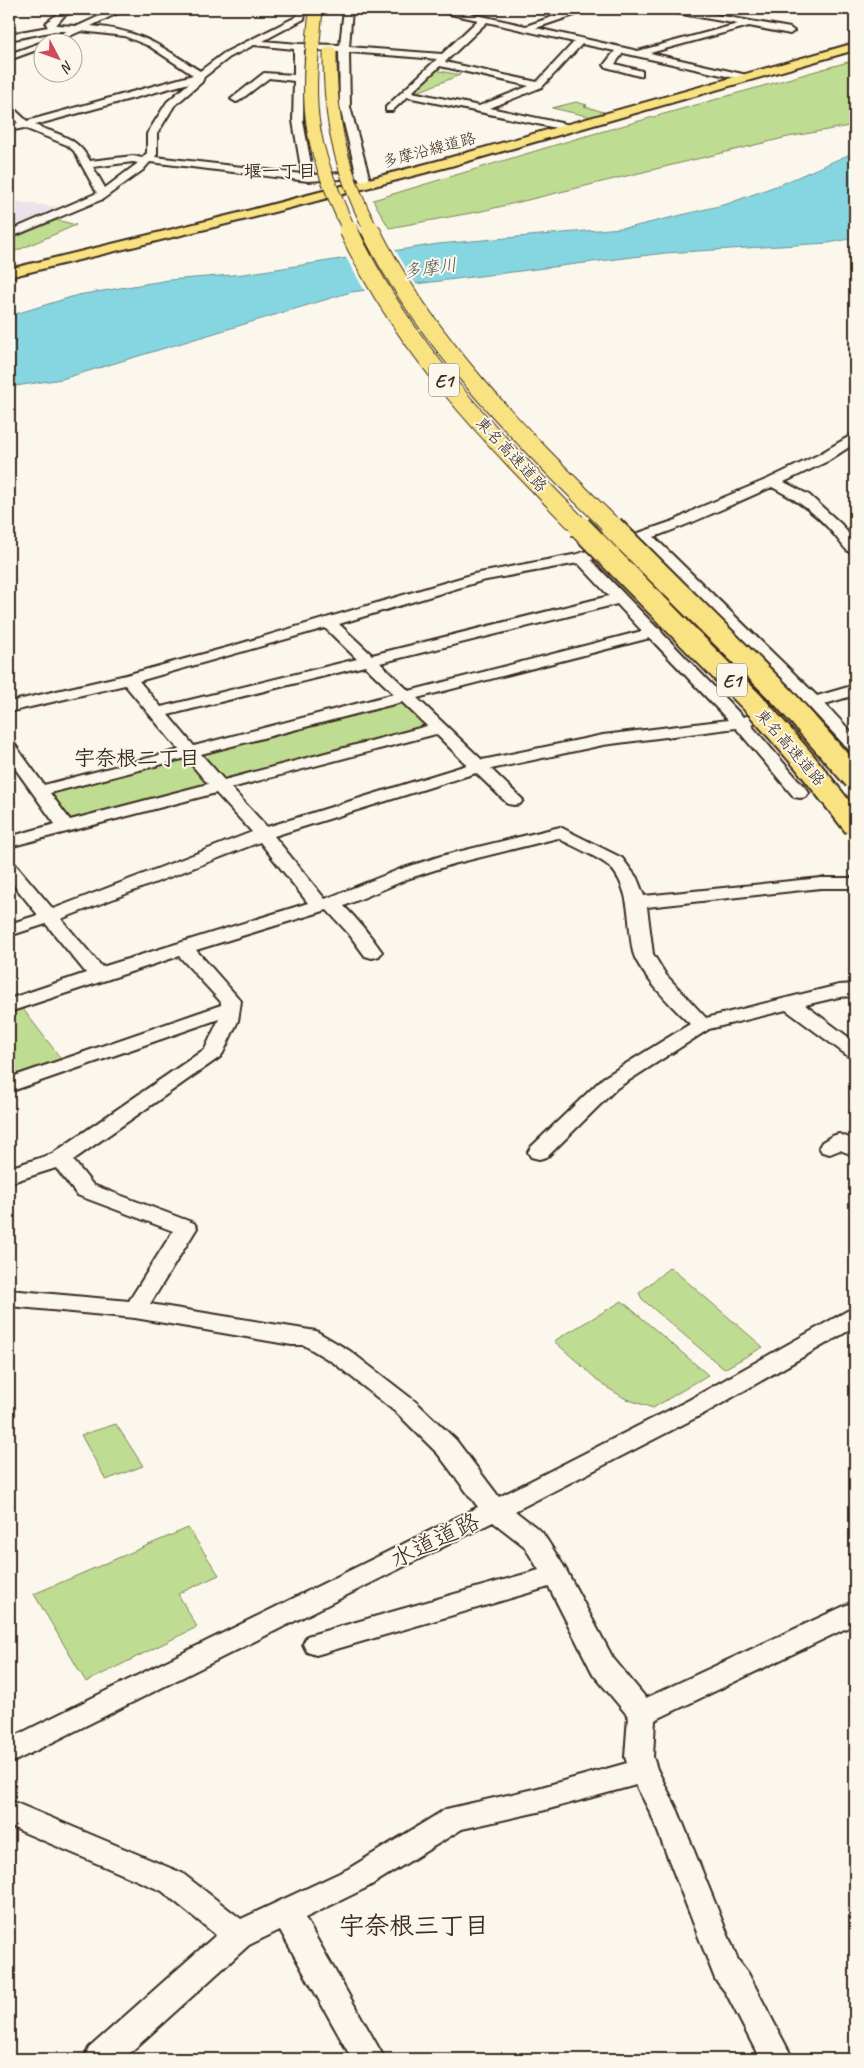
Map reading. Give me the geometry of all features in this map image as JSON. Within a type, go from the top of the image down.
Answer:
[{"type":"highway","name":"東名高速道路","points":[[316,9],[311,96],[314,129],[322,166],[358,253],[391,309],[425,357],[508,452],[772,723],[855,826]]},
{"type":"highway","name":"東名高速道路","points":[[340,44],[330,94],[334,128],[343,165],[365,220],[396,277],[410,298],[454,358],[533,446],[620,536],[793,708],[855,779]]},
{"type":"main road","name":"多摩沿線道路","points":[[9,273],[209,225],[364,180],[571,128],[855,46]]},
{"type":"street","points":[[53,28],[50,24],[70,9]]},
{"type":"street","points":[[73,32],[122,9]]},
{"type":"street","points":[[9,128],[173,85],[200,76],[227,55],[297,20],[301,17],[302,9]]},
{"type":"street","points":[[87,165],[132,159],[308,178],[364,180],[346,107],[340,44],[348,9]]},
{"type":"street","points":[[439,9],[744,77]]},
{"type":"street","points":[[528,28],[583,9]]},
{"type":"street","points":[[671,9],[790,32]]},
{"type":"street","points":[[389,110],[448,57],[485,19]]},
{"type":"street","points":[[638,53],[750,24]]},
{"type":"street","points":[[9,37],[42,32],[53,28],[82,28],[128,35],[148,42],[175,62],[200,76]]},
{"type":"street","points":[[673,44],[659,40],[687,30],[713,33]]},
{"type":"street","points":[[480,109],[539,85],[543,74],[580,40]]},
{"type":"street","points":[[251,42],[299,47],[340,44],[448,57],[539,85]]},
{"type":"street","points":[[299,47],[297,78],[298,121],[308,178]]},
{"type":"street","points":[[9,57],[32,49]]},
{"type":"street","points":[[620,49],[609,65],[639,72]]},
{"type":"street","points":[[236,99],[267,75],[297,78]]},
{"type":"street","points":[[9,235],[99,198],[147,161],[153,150],[152,134],[170,104],[199,80],[200,76]]},
{"type":"street","points":[[406,94],[571,128]]},
{"type":"street","points":[[9,109],[25,125],[71,143],[78,149],[103,194]]},
{"type":"street","points":[[9,707],[129,680],[330,623],[479,577],[581,558],[681,523],[701,512],[773,482],[822,458],[855,437]]},
{"type":"street","points":[[773,482],[804,498],[836,528],[855,550]]},
{"type":"street","points":[[644,536],[814,702],[855,746]]},
{"type":"street","points":[[581,558],[655,632],[740,723],[800,793]]},
{"type":"street","points":[[158,713],[621,598]]},
{"type":"street","points":[[330,623],[514,800]]},
{"type":"street","points":[[39,790],[655,632]]},
{"type":"street","points":[[129,680],[220,786],[326,904],[356,930],[372,952]]},
{"type":"street","points":[[9,930],[50,917],[263,834],[480,766],[603,740],[740,723],[855,690]]},
{"type":"street","points":[[9,842],[440,728]]},
{"type":"street","points":[[9,749],[66,827]]},
{"type":"street","points":[[9,1006],[98,975],[326,904],[404,874],[447,860],[560,832],[616,862],[628,878],[637,902],[643,954],[658,978],[682,1006],[702,1025]]},
{"type":"street","points":[[9,868],[98,975]]},
{"type":"street","points":[[637,902],[821,883],[855,883]]},
{"type":"street","points":[[9,1176],[60,1159],[213,1053],[231,1008],[231,1001],[183,948]]},
{"type":"street","points":[[539,1152],[610,1083],[702,1025],[839,991],[855,990]]},
{"type":"street","points":[[789,1003],[855,1052]]},
{"type":"street","points":[[9,1085],[231,1008]]},
{"type":"street","points":[[830,1147],[839,1141],[855,1149]]},
{"type":"street","points":[[60,1159],[85,1190],[186,1228],[135,1310]]},
{"type":"street","points":[[9,1298],[135,1310],[292,1337],[308,1337],[342,1357],[407,1408],[448,1447],[495,1510],[533,1540],[556,1575],[603,1666],[642,1713],[639,1757],[643,1771],[664,1810],[726,1969],[737,1983],[777,2059]]},
{"type":"street","name":"水道道路","points":[[9,1752],[495,1510],[698,1406],[855,1317]]},
{"type":"street","points":[[316,1644],[556,1575]]},
{"type":"street","points":[[642,1713],[855,1612]]},
{"type":"street","points":[[100,2059],[238,1936],[358,1878],[456,1818],[538,1800],[643,1771]]},
{"type":"street","points":[[9,1813],[172,1882],[238,1936]]},
{"type":"street","points":[[286,1912],[369,2059]]},
{"type":"shaded area","points":[[9,201],[67,208],[9,233]]},
{"type":"green space","points":[[855,60],[855,125],[788,137],[482,211],[389,228],[373,200],[572,140]]},
{"type":"green space","points":[[435,70],[460,75],[415,93],[414,92]]},
{"type":"green space","points":[[576,102],[610,114],[596,118],[552,108]]},
{"type":"green space","points":[[57,220],[76,225],[16,251],[9,249],[9,240]]},
{"type":"green space","points":[[398,702],[408,704],[427,724],[425,728],[231,780],[222,778],[202,756],[206,751]]},
{"type":"green space","points":[[181,757],[190,759],[210,782],[205,786],[76,820],[67,818],[50,795],[55,790]]},
{"type":"green space","points":[[23,1009],[62,1060],[9,1078],[9,1013]]},
{"type":"green space","points":[[670,1267],[763,1347],[724,1369],[642,1299],[639,1293]]},
{"type":"green space","points":[[622,1301],[708,1375],[653,1408],[626,1399],[603,1385],[554,1341]]},
{"type":"green space","points":[[116,1424],[143,1466],[106,1480],[81,1435]]},
{"type":"green space","points":[[188,1528],[219,1575],[178,1594],[197,1627],[86,1682],[34,1594]]},
{"type":"water","name":"多摩川","points":[[855,152],[855,238],[828,243],[665,253],[351,292],[62,379],[9,387],[9,316],[78,295],[169,280],[244,274],[438,244],[632,227],[727,204],[784,183]]},
{"type":"pier","points":[[394,248],[417,286],[366,293],[345,256]]},
{"type":"district","name":"堰一丁目","points":[[280,171]]},
{"type":"district","name":"宇奈根二丁目","points":[[137,758]]},
{"type":"district","name":"宇奈根三丁目","points":[[414,1925]]}]
